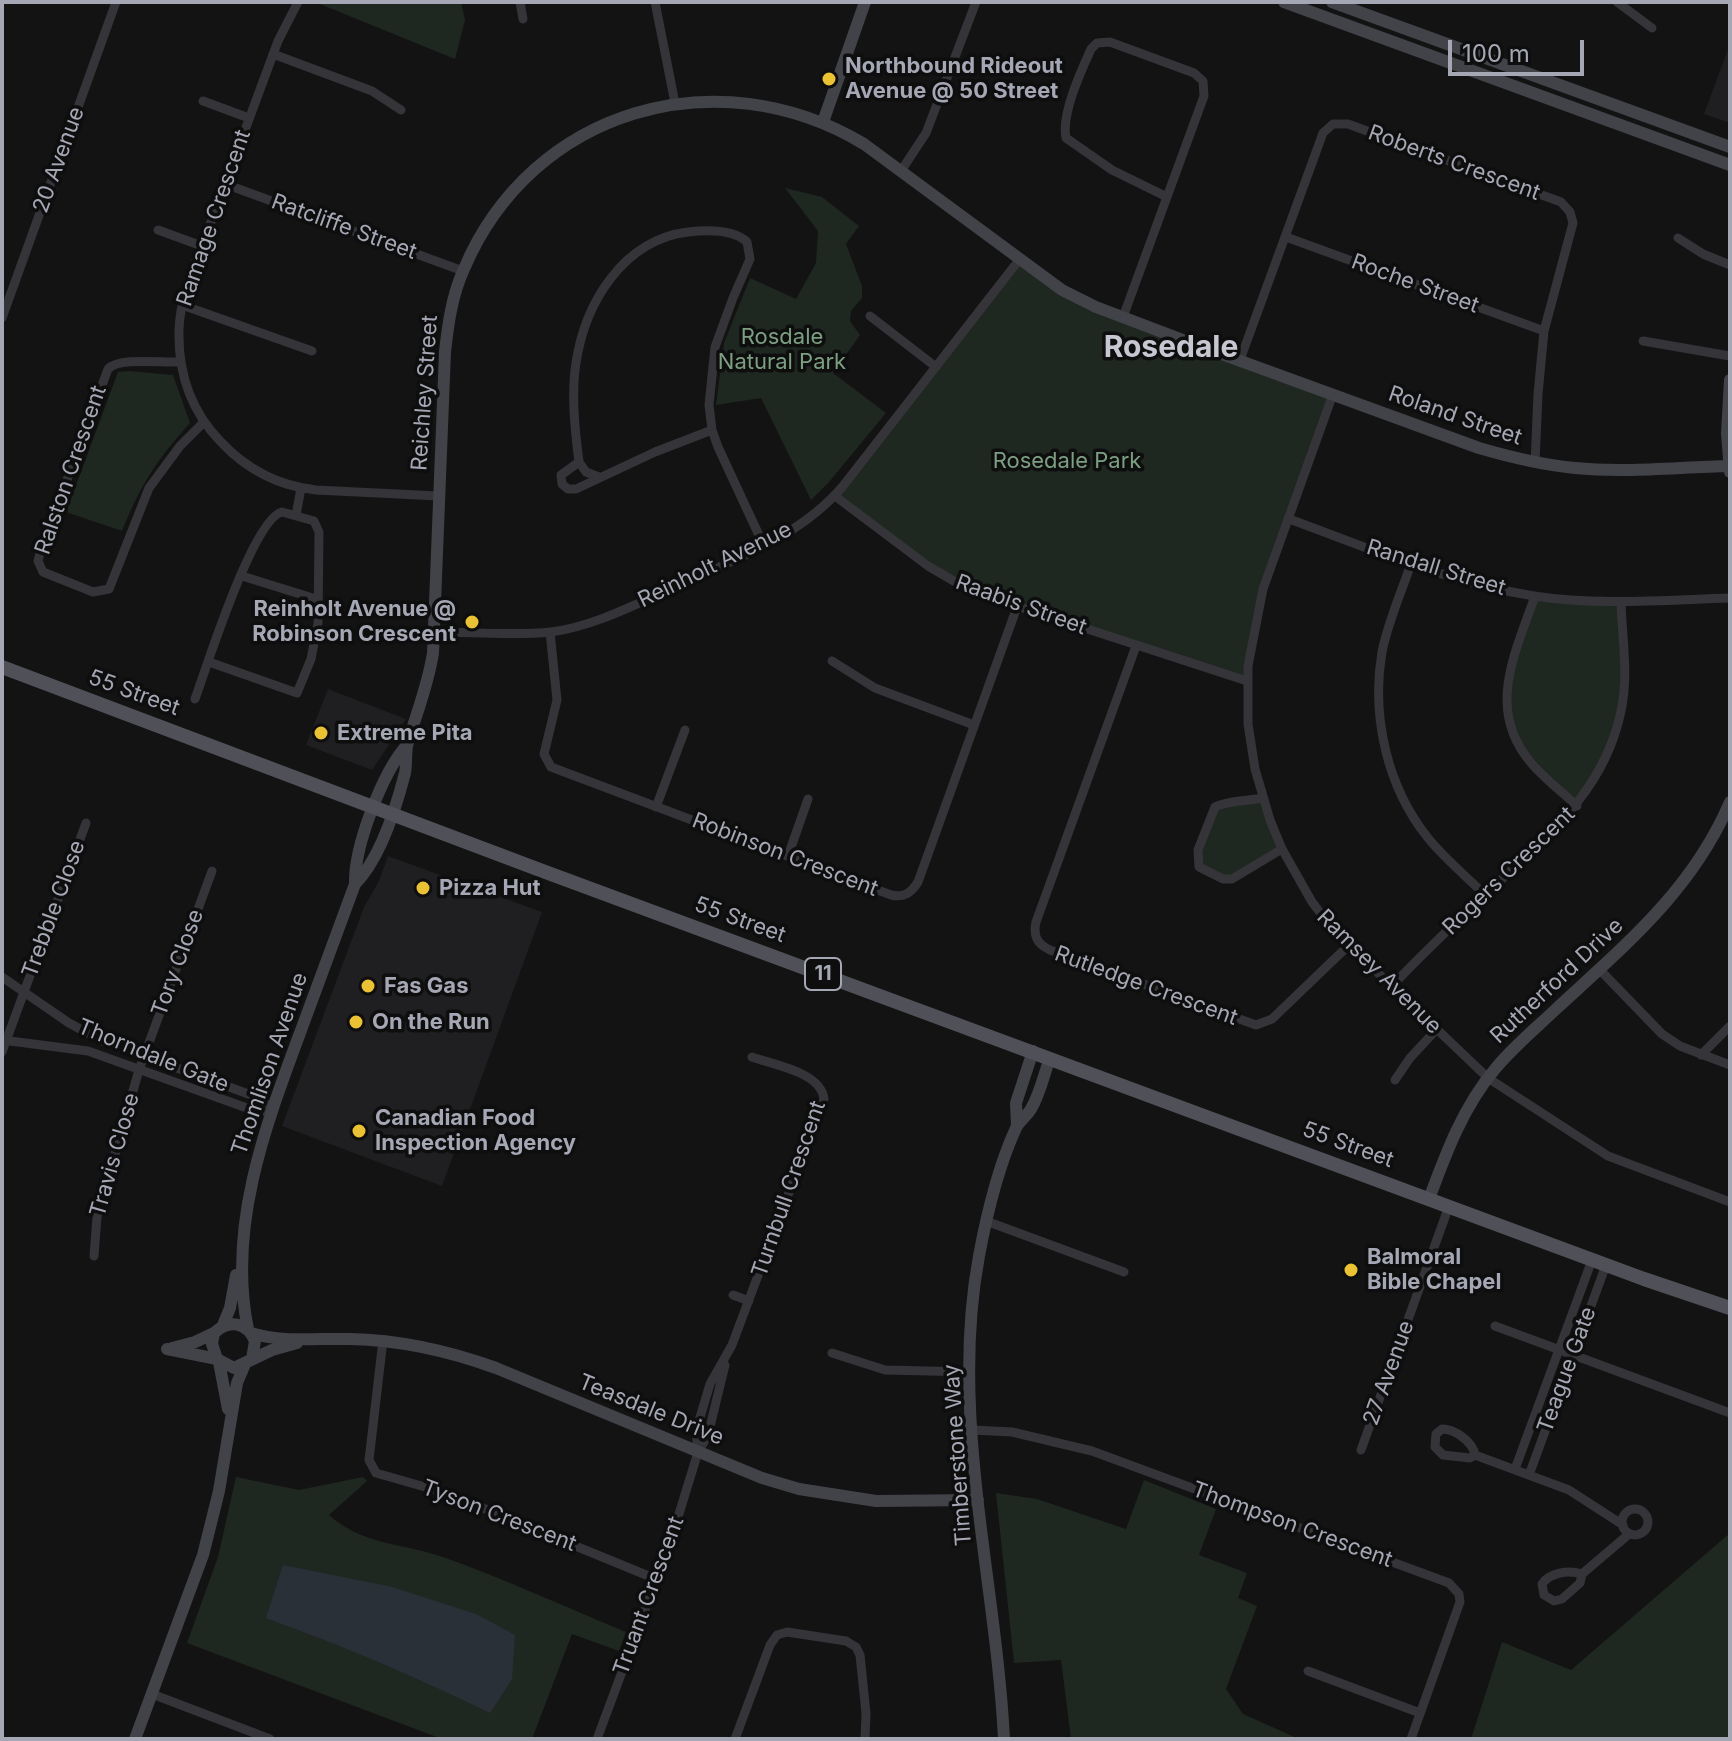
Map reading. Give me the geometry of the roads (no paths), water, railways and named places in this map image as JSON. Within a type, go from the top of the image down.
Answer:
[{"type":"main road","name":"55 Street","points":[[2,667],[555,876],[1599,1263],[1730,1308]]},
{"type":"main road","name":"55 Street","points":[[1644,1279],[1730,1316]]},
{"type":"street","name":"20 Avenue","points":[[2,318],[116,2]]},
{"type":"street","name":"Ramage Crescent","points":[[298,2],[273,54],[182,305],[179,330],[181,362],[190,395],[204,422],[230,452],[263,474],[301,488],[438,496]]},
{"type":"street","points":[[520,2],[523,19]]},
{"type":"street","points":[[655,2],[675,103]]},
{"type":"street","points":[[823,122],[865,2]]},
{"type":"street","points":[[901,171],[926,133],[976,2]]},
{"type":"street","points":[[1284,2],[1730,165]]},
{"type":"street","points":[[1332,2],[1730,147]]},
{"type":"street","points":[[1617,2],[1652,28]]},
{"type":"street","points":[[1123,317],[1167,197],[1204,96],[1203,81],[1194,73],[1110,42],[1097,43],[1088,54],[1067,114],[1066,138],[1112,170],[1167,197]]},
{"type":"street","points":[[273,54],[372,91],[401,110]]},
{"type":"street","points":[[203,101],[249,118]]},
{"type":"street","name":"Reichley Street","points":[[392,812],[406,770],[407,745],[427,687],[433,653],[438,496],[449,316],[463,271],[493,216],[542,163],[581,136],[610,120],[675,103],[740,102],[791,111],[823,122],[864,144],[1062,290],[1179,338]]},
{"type":"street","name":"Roberts Crescent","points":[[1240,360],[1323,133],[1328,127],[1343,123],[1388,138],[1566,206],[1573,223],[1544,331],[1535,463]]},
{"type":"street","name":"Ratcliffe Street","points":[[225,184],[463,271]]},
{"type":"street","points":[[158,230],[202,246]]},
{"type":"street","points":[[599,477],[586,472],[579,462],[575,394],[576,363],[584,332],[600,293],[616,270],[653,242],[685,232],[735,234],[747,242],[751,253],[713,358],[709,392],[712,430],[764,546]]},
{"type":"street","name":"Roche Street","points":[[1286,237],[1544,331]]},
{"type":"street","points":[[1678,238],[1703,254],[1730,265]]},
{"type":"street","name":"Reinholt Avenue","points":[[434,632],[550,632],[611,615],[764,546],[802,523],[835,496],[1019,260]]},
{"type":"street","points":[[182,305],[312,351]]},
{"type":"street","points":[[870,316],[936,367]]},
{"type":"street","name":"Roland Street","points":[[1179,338],[1479,448],[1535,463],[1606,470],[1729,470]]},
{"type":"street","points":[[1643,341],[1730,356]]},
{"type":"street","name":"Ralston Crescent","points":[[181,362],[123,361],[112,364],[108,369],[40,553],[38,561],[43,572],[93,592],[109,589],[149,488],[165,464],[204,422]]},
{"type":"street","points":[[1729,470],[1727,433],[1730,380]]},
{"type":"street","name":"Ramsey Avenue","points":[[1333,394],[1258,605],[1247,681],[1251,748],[1263,798],[1282,849],[1312,902],[1348,946],[1488,1078],[1608,1156],[1730,1202]]},
{"type":"street","points":[[579,462],[561,475],[565,487],[576,489],[712,430]]},
{"type":"street","points":[[296,515],[301,488]]},
{"type":"street","name":"Raabis Street","points":[[835,496],[941,575],[971,591],[1247,681]]},
{"type":"street","points":[[195,699],[209,662],[242,576],[255,544],[271,518],[278,513],[310,518],[318,528],[318,623],[311,659],[297,693],[209,662]]},
{"type":"street","name":"Randall Street","points":[[1289,519],[1471,584],[1535,596],[1621,602],[1730,598]]},
{"type":"street","points":[[1411,564],[1387,632],[1381,664],[1379,715],[1385,749],[1397,785],[1416,821],[1439,850],[1485,895]]},
{"type":"street","points":[[242,576],[316,599]]},
{"type":"street","points":[[1535,596],[1508,676],[1507,711],[1513,733],[1527,758],[1577,806]]},
{"type":"street","name":"Rogers Crescent","points":[[1391,987],[1577,806],[1608,754],[1621,711],[1626,664],[1621,602]]},
{"type":"street","name":"Robinson Crescent","points":[[550,632],[557,694],[544,749],[547,763],[557,770],[900,896],[910,892],[918,882],[1017,607]]},
{"type":"street","name":"Rutledge Crescent","points":[[1136,646],[1036,922],[1034,931],[1037,940],[1050,950],[1256,1025],[1272,1019],[1348,946]]},
{"type":"street","points":[[832,661],[875,688],[974,725]]},
{"type":"street","points":[[656,807],[685,730]]},
{"type":"street","name":"Reichley Street","points":[[375,806],[394,760],[407,745]]},
{"type":"street","points":[[1263,798],[1215,807],[1198,850],[1199,867],[1223,879],[1232,879],[1282,849]]},
{"type":"street","points":[[788,856],[808,799]]},
{"type":"street","name":"Rutherford Drive","points":[[1429,1199],[1459,1125],[1488,1078],[1520,1042],[1655,916],[1689,877],[1710,844],[1730,802]]},
{"type":"street","name":"Thomlison Avenue","points":[[218,1329],[230,1308],[247,1209],[271,1110],[355,884],[354,864],[375,806]]},
{"type":"street","name":"Thomlison Avenue","points":[[355,884],[370,869],[392,812]]},
{"type":"street","name":"Trebble Close","points":[[2,1052],[86,823]]},
{"type":"street","name":"Tory Close","points":[[145,1055],[212,871]]},
{"type":"street","points":[[1599,969],[1662,1034],[1680,1046],[1730,1065]]},
{"type":"street","name":"Thorndale Gate","points":[[2,977],[83,1031],[262,1099],[271,1110]]},
{"type":"street","points":[[1701,1055],[1730,1026]]},
{"type":"street","points":[[1395,1080],[1436,1030]]},
{"type":"street","points":[[76,1048],[83,1031]]},
{"type":"street","name":"Thorndale Gate","points":[[4,1040],[76,1048],[258,1112],[271,1110]]},
{"type":"street","name":"Timberstone Way","points":[[1004,1739],[972,1430],[970,1372],[973,1295],[986,1221],[1017,1125],[1016,1103],[1033,1051]]},
{"type":"street","name":"Travis Close","points":[[94,1256],[97,1217],[145,1055]]},
{"type":"street","name":"Turnbull Crescent","points":[[698,1452],[708,1435],[725,1361],[824,1099],[822,1089],[810,1078],[752,1057]]},
{"type":"street","name":"Timberstone Way","points":[[1017,1125],[1031,1110],[1050,1058]]},
{"type":"street","points":[[203,1093],[208,1079]]},
{"type":"street","name":"27 Avenue","points":[[1361,1450],[1449,1206]]},
{"type":"street","points":[[986,1221],[1124,1272]]},
{"type":"street","name":"Thomlison Avenue","points":[[240,1260],[249,1331]]},
{"type":"street","name":"Teague Gate","points":[[1515,1469],[1559,1350],[1599,1263]]},
{"type":"street","name":"Teague Gate","points":[[1529,1475],[1573,1355],[1599,1263]]},
{"type":"street","points":[[733,1295],[749,1301]]},
{"type":"street","points":[[135,1739],[203,1555],[219,1491],[237,1383],[249,1362],[255,1341],[249,1331],[234,1323],[195,1342],[164,1349],[218,1360],[234,1368],[249,1362]]},
{"type":"street","points":[[1495,1326],[1730,1413]]},
{"type":"street","points":[[218,1329],[212,1344],[229,1420]]},
{"type":"street","name":"Teasdale Drive","points":[[249,1331],[270,1338],[383,1340],[474,1360],[776,1482],[845,1498],[901,1502],[978,1500]]},
{"type":"street","name":"Teasdale Drive","points":[[249,1362],[272,1350],[312,1339]]},
{"type":"street","name":"Tyson Crescent","points":[[383,1340],[369,1460],[376,1473],[446,1493],[656,1579]]},
{"type":"street","points":[[832,1353],[885,1370],[970,1372]]},
{"type":"street","name":"Thompson Crescent","points":[[972,1430],[1012,1432],[1084,1449],[1449,1583],[1459,1594],[1460,1602],[1411,1739]]},
{"type":"street","name":"Truant Crescent","points":[[597,1739],[656,1579],[698,1452]]},
{"type":"street","points":[[1475,1455],[1582,1496],[1626,1530],[1582,1574]]},
{"type":"street","points":[[735,1739],[770,1645],[777,1635],[787,1632],[846,1641],[856,1647],[860,1655],[866,1713],[865,1739]]},
{"type":"street","points":[[1308,1671],[1420,1713]]},
{"type":"street","points":[[152,1694],[270,1739]]},
{"type":"place","name":"Northbound Rideout Avenue @ 50 Street","points":[[829,79]]},
{"type":"place","name":"Reinholt Avenue @ Robinson Crescent","points":[[472,622]]},
{"type":"place","name":"Extreme Pita","points":[[321,733]]},
{"type":"place","name":"Pizza Hut","points":[[423,888]]},
{"type":"place","name":"Fas Gas","points":[[368,986]]},
{"type":"place","name":"On the Run","points":[[356,1022]]},
{"type":"place","name":"Canadian Food Inspection Agency","points":[[359,1131]]},
{"type":"place","name":"Balmoral Bible Chapel","points":[[1351,1270]]},
{"type":"district","name":"Rosedale","points":[[1171,348]]},
{"type":"park label","name":"Rosdale Natural Park","points":[[782,350]]},
{"type":"park label","name":"Rosedale Park","points":[[1067,461]]}]
